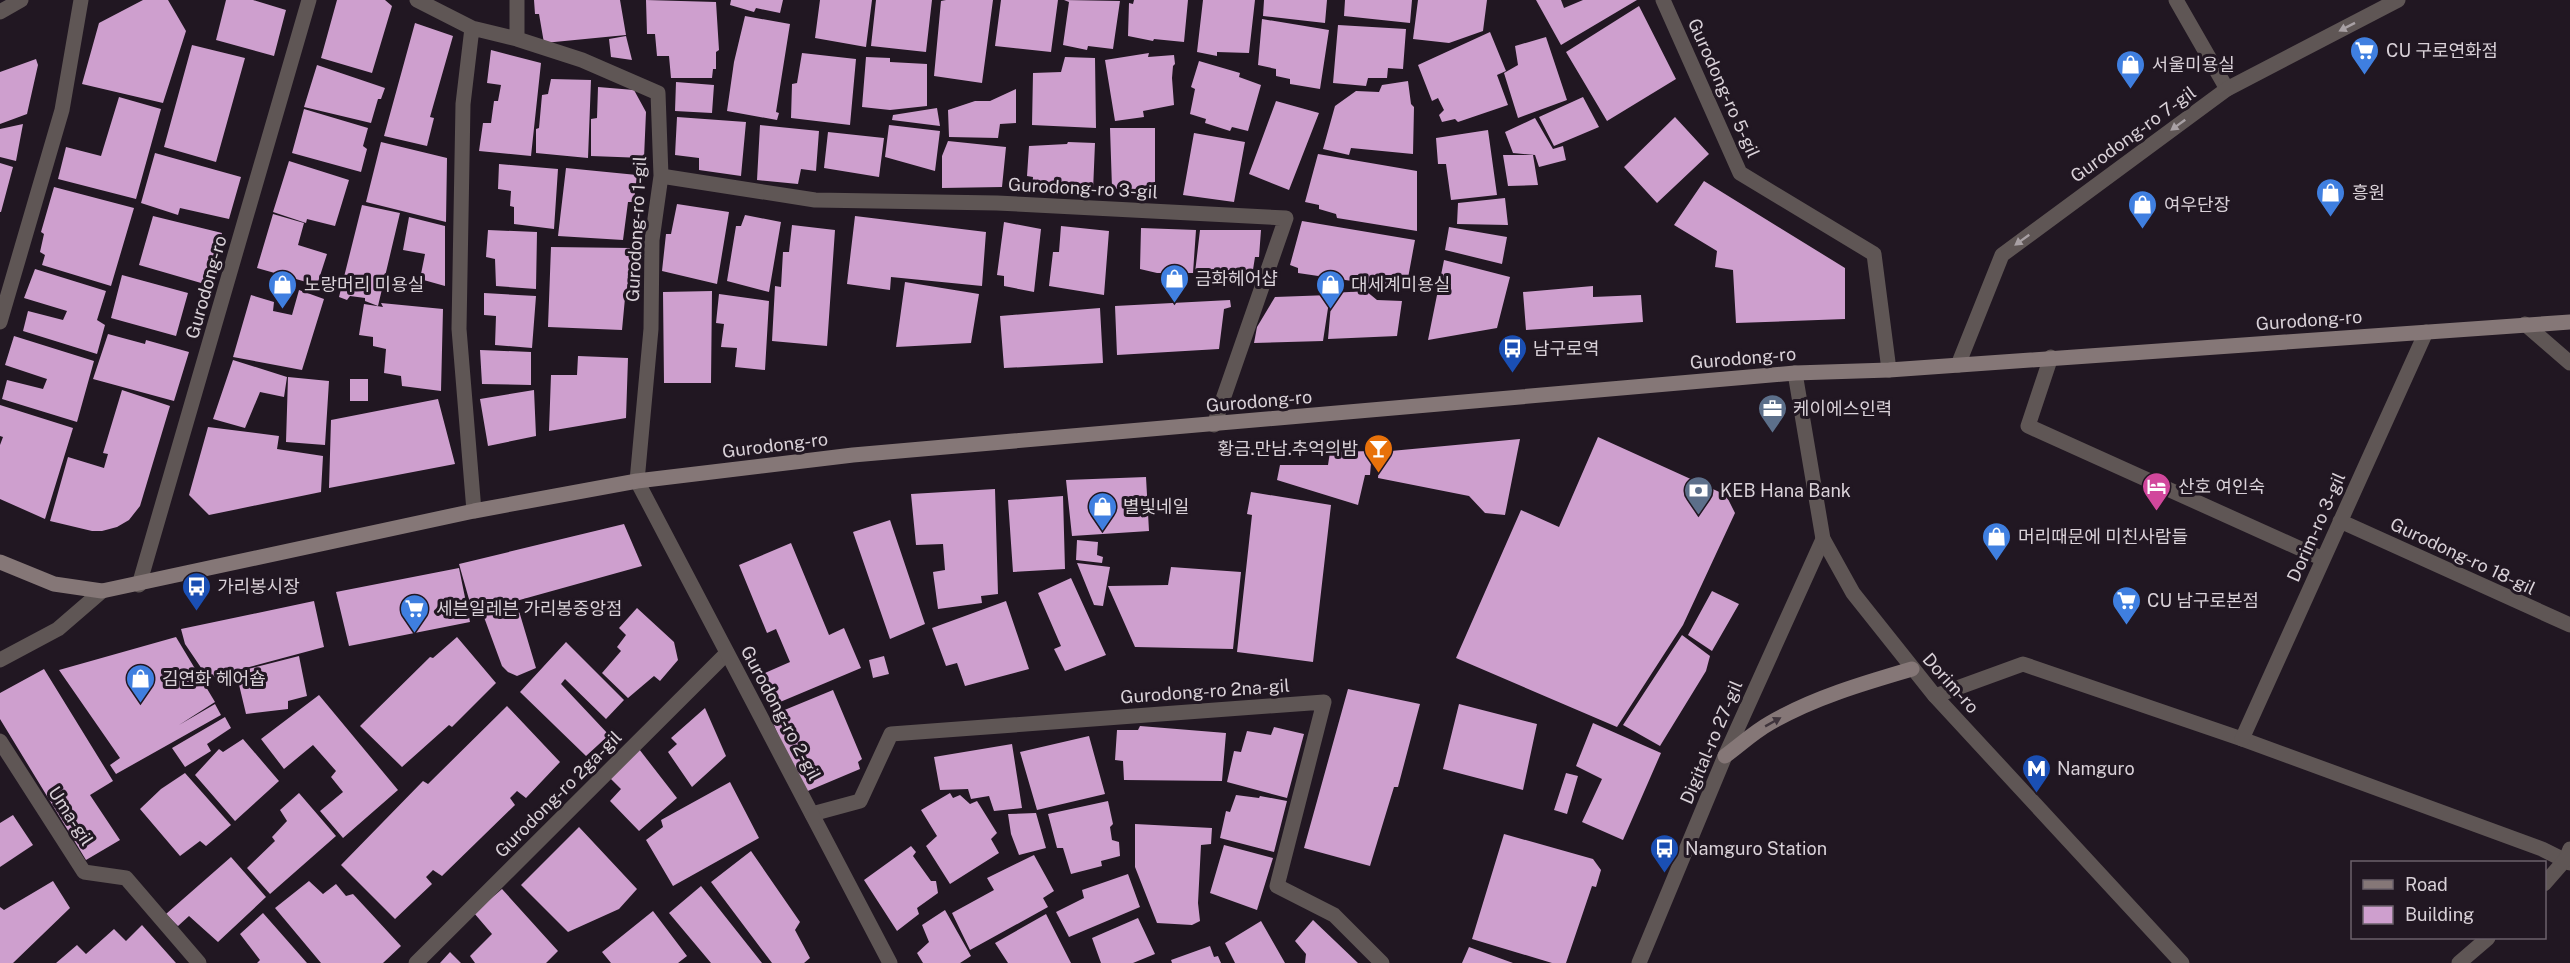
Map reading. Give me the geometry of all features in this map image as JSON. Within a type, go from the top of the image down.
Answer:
[{"type":"main road","name":"Gurodong-ro","points":[[0,562],[54,584],[102,591],[139,585],[474,512],[636,481],[853,455],[1795,373],[1958,366],[2051,357],[2570,322]]},
{"type":"main road","points":[[1725,756],[1770,723],[1810,704],[1870,681],[1912,669]]},
{"type":"street","points":[[0,12],[21,0]]},
{"type":"street","points":[[0,322],[62,110],[81,0]]},
{"type":"street","name":"Gurodong-ro","points":[[139,585],[309,0]]},
{"type":"street","name":"Gurodong-ro 1-gil","points":[[417,0],[472,28],[517,39],[582,60],[658,93],[661,176],[652,240],[651,329],[636,481]]},
{"type":"street","points":[[517,39],[518,0]]},
{"type":"street","name":"Gurodong-ro 5-gil","points":[[1663,0],[1740,173],[1874,254],[1888,370]]},
{"type":"street","points":[[2176,0],[2227,89]]},
{"type":"street","name":"Gurodong-ro 7-gil","points":[[1958,366],[2002,255],[2227,89],[2398,0]]},
{"type":"street","points":[[472,28],[463,104],[459,329],[474,512]]},
{"type":"street","name":"Gurodong-ro 3-gil","points":[[661,176],[814,200],[997,203],[1286,218],[1214,425]]},
{"type":"street","points":[[2525,324],[2570,363]]},
{"type":"street","name":"Dorim-ro 3-gil","points":[[2242,739],[2426,332]]},
{"type":"street","points":[[2051,357],[2028,426],[2323,559]]},
{"type":"street","name":"Dorim-ro","points":[[1795,373],[1823,539],[1853,593],[1935,696],[2182,963]]},
{"type":"street","name":"Gurodong-ro 2-gil","points":[[636,481],[890,963]]},
{"type":"street","name":"Gurodong-ro 18-gil","points":[[2340,521],[2570,625]]},
{"type":"street","name":"Digital-ro 27-gil","points":[[1639,963],[1725,756],[1823,539]]},
{"type":"street","points":[[0,660],[58,629],[102,591]]},
{"type":"street","name":"Gurodong-ro 2ga-gil","points":[[416,963],[727,653]]},
{"type":"street","points":[[1935,696],[2023,664],[2242,739],[2569,857],[2546,882]]},
{"type":"street","name":"Gurodong-ro 2na-gil","points":[[812,814],[860,801],[891,734],[1324,702],[1277,886],[1334,915],[1382,963]]},
{"type":"street","name":"Uma-gil","points":[[0,741],[84,872],[126,878],[199,963]]},
{"type":"street","points":[[2459,963],[2487,939]]},
{"type":"building","points":[[143,0],[168,0],[186,31],[163,103],[82,84],[99,23]]},
{"type":"building","points":[[226,0],[253,0],[286,10],[274,56],[216,40]]},
{"type":"building","points":[[337,0],[385,0],[392,6],[372,73],[321,58]]},
{"type":"building","points":[[534,0],[620,0],[626,35],[544,43],[539,14],[535,14]]},
{"type":"building","points":[[646,0],[716,2],[719,50],[716,52],[716,69],[713,69],[712,78],[671,78],[669,56],[657,56],[655,34],[647,34]]},
{"type":"building","points":[[731,0],[783,0],[780,13],[756,8],[754,12],[730,5]]},
{"type":"building","points":[[820,0],[872,0],[866,47],[815,38]]},
{"type":"building","points":[[876,0],[932,0],[926,52],[871,46]]},
{"type":"building","points":[[993,0],[982,83],[934,76],[941,1]]},
{"type":"building","points":[[1001,0],[1058,0],[1051,52],[995,46]]},
{"type":"building","points":[[1064,0],[1120,1],[1113,49],[1088,46],[1087,50],[1063,45],[1069,2]]},
{"type":"building","points":[[1134,0],[1188,0],[1184,42],[1154,39],[1153,41],[1128,36],[1129,3],[1133,4]]},
{"type":"building","points":[[1203,0],[1255,0],[1249,53],[1217,52],[1217,56],[1197,52]]},
{"type":"building","points":[[1264,0],[1327,0],[1325,23],[1263,16]]},
{"type":"building","points":[[1345,0],[1412,0],[1410,23],[1344,16]]},
{"type":"building","points":[[1418,0],[1487,0],[1483,31],[1449,43],[1413,39]]},
{"type":"building","points":[[1536,0],[1561,0],[1564,8],[1583,0],[1637,0],[1561,45]]},
{"type":"building","points":[[1639,6],[1676,79],[1607,121],[1566,52]]},
{"type":"building","points":[[745,16],[790,24],[776,112],[779,113],[777,120],[727,111],[734,62]]},
{"type":"building","points":[[1262,19],[1329,30],[1320,89],[1290,84],[1290,79],[1276,76],[1276,69],[1258,65]]},
{"type":"building","points":[[415,23],[453,36],[430,117],[434,118],[427,146],[384,136]]},
{"type":"building","points":[[1338,25],[1406,29],[1403,69],[1388,68],[1387,78],[1368,78],[1366,86],[1333,83]]},
{"type":"building","points":[[1490,32],[1506,71],[1497,75],[1508,105],[1458,122],[1455,119],[1442,122],[1439,115],[1444,110],[1438,98],[1432,101],[1418,65]]},
{"type":"building","points":[[626,36],[632,60],[611,57],[609,39]]},
{"type":"building","points":[[1546,37],[1567,100],[1518,118],[1504,73],[1518,65],[1515,46]]},
{"type":"building","points":[[192,45],[245,58],[216,162],[164,147]]},
{"type":"building","points":[[491,50],[541,63],[531,156],[479,151],[483,123],[491,123],[494,101],[498,101],[501,85],[487,83]]},
{"type":"building","points":[[802,53],[856,59],[850,125],[791,118],[792,84],[797,83]]},
{"type":"building","points":[[1149,53],[1148,57],[1174,55],[1172,78],[1174,105],[1143,111],[1144,117],[1115,121],[1105,60]]},
{"type":"building","points":[[866,57],[890,58],[890,62],[927,64],[927,106],[890,110],[862,107]]},
{"type":"building","points":[[1065,57],[1095,58],[1096,128],[1032,125],[1033,73],[1061,72]]},
{"type":"building","points":[[36,59],[38,65],[27,114],[0,124],[0,72]]},
{"type":"building","points":[[1199,61],[1240,73],[1239,77],[1261,85],[1248,131],[1232,127],[1230,131],[1205,123],[1206,119],[1190,114],[1195,89],[1191,87]]},
{"type":"building","points":[[317,65],[385,88],[381,99],[378,99],[371,123],[304,107]]},
{"type":"building","points":[[551,79],[591,80],[588,158],[536,153],[536,129],[539,128],[542,95],[548,94]]},
{"type":"building","points":[[1408,81],[1411,104],[1414,107],[1413,154],[1351,148],[1349,155],[1323,149],[1335,106],[1356,91],[1379,92],[1382,85]]},
{"type":"building","points":[[676,82],[714,85],[712,113],[675,111]]},
{"type":"building","points":[[598,87],[634,90],[646,112],[644,158],[591,156],[591,119],[597,118]]},
{"type":"building","points":[[1016,89],[1016,123],[1000,124],[998,138],[949,137],[948,110],[975,101],[990,101]]},
{"type":"building","points":[[119,97],[161,109],[136,199],[58,179],[66,147],[101,156]]},
{"type":"building","points":[[1583,97],[1599,127],[1554,146],[1539,117]]},
{"type":"building","points":[[1276,101],[1319,113],[1289,190],[1249,174]]},
{"type":"building","points":[[937,108],[940,126],[892,120],[893,115]]},
{"type":"building","points":[[304,109],[368,128],[363,146],[367,149],[361,172],[292,153]]},
{"type":"building","points":[[677,117],[746,122],[741,176],[699,170],[699,158],[675,155]]},
{"type":"building","points":[[1675,117],[1709,154],[1657,203],[1624,167]]},
{"type":"building","points":[[1535,118],[1553,149],[1563,146],[1566,160],[1539,167],[1535,155],[1513,153],[1505,132]]},
{"type":"building","points":[[23,124],[16,161],[0,157],[0,129]]},
{"type":"building","points":[[760,125],[819,131],[816,171],[801,169],[798,184],[757,180]]},
{"type":"building","points":[[889,125],[940,131],[935,171],[885,157]]},
{"type":"building","points":[[1110,128],[1155,128],[1155,194],[1112,188]]},
{"type":"building","points":[[1488,130],[1497,195],[1451,200],[1446,164],[1438,164],[1436,138]]},
{"type":"building","points":[[828,132],[884,138],[879,177],[824,168]]},
{"type":"building","points":[[1194,133],[1245,142],[1234,202],[1183,195]]},
{"type":"building","points":[[948,141],[1006,147],[1002,187],[942,188],[942,156]]},
{"type":"building","points":[[381,142],[447,158],[446,222],[366,202]]},
{"type":"building","points":[[1068,142],[1095,143],[1093,191],[1032,190],[1033,177],[1027,176],[1029,146],[1067,144]]},
{"type":"building","points":[[155,153],[241,177],[229,219],[180,208],[178,215],[141,203]]},
{"type":"building","points":[[1318,154],[1417,171],[1417,231],[1337,218],[1336,214],[1319,209],[1319,205],[1305,202]]},
{"type":"building","points":[[1503,155],[1533,155],[1538,185],[1508,186]]},
{"type":"building","points":[[289,161],[349,180],[335,226],[307,219],[306,223],[273,212]]},
{"type":"building","points":[[0,163],[13,167],[1,212],[0,212]]},
{"type":"building","points":[[499,164],[558,169],[554,229],[514,224],[514,207],[510,206],[511,191],[498,189]]},
{"type":"building","points":[[566,168],[637,175],[634,202],[628,202],[623,240],[558,236]]},
{"type":"building","points":[[1704,181],[1845,268],[1845,319],[1736,323],[1733,270],[1715,267],[1717,251],[1674,225]]},
{"type":"building","points":[[54,187],[134,208],[111,286],[42,265],[45,255],[40,252],[44,234],[41,232]]},
{"type":"building","points":[[1505,198],[1508,225],[1457,224],[1458,203]]},
{"type":"building","points":[[677,204],[729,212],[717,284],[662,271],[666,234],[671,234]]},
{"type":"building","points":[[362,205],[400,213],[378,306],[365,301],[365,298],[350,296],[347,300],[339,297]]},
{"type":"building","points":[[273,214],[304,223],[298,245],[327,254],[317,285],[257,268]]},
{"type":"building","points":[[745,215],[781,222],[769,292],[727,281],[736,226],[741,226]]},
{"type":"building","points":[[153,216],[222,233],[208,285],[139,265]]},
{"type":"building","points":[[855,216],[986,232],[982,286],[891,277],[890,290],[847,284]]},
{"type":"building","points":[[409,217],[445,226],[445,286],[420,279],[425,254],[403,250]]},
{"type":"building","points":[[1302,221],[1415,240],[1406,289],[1298,273],[1298,268],[1290,265]]},
{"type":"building","points":[[1004,222],[1041,229],[1034,292],[1004,286],[1004,276],[997,275]]},
{"type":"building","points":[[792,225],[835,230],[827,346],[772,341],[775,286],[781,287],[783,252],[789,252]]},
{"type":"building","points":[[1061,226],[1109,231],[1104,295],[1049,286],[1053,252],[1059,252]]},
{"type":"building","points":[[1449,227],[1507,237],[1502,264],[1445,250]]},
{"type":"building","points":[[1141,228],[1196,230],[1193,273],[1157,273],[1140,269]]},
{"type":"building","points":[[488,230],[537,232],[536,289],[496,286],[495,259],[486,257]]},
{"type":"building","points":[[1200,230],[1261,230],[1259,257],[1255,257],[1252,276],[1195,273]]},
{"type":"building","points":[[551,247],[631,248],[629,298],[625,298],[622,330],[548,327]]},
{"type":"building","points":[[1444,260],[1510,277],[1497,328],[1428,340]]},
{"type":"building","points":[[35,269],[106,291],[97,320],[105,325],[97,354],[23,331],[28,311],[63,320],[67,311],[24,298]]},
{"type":"building","points":[[122,275],[188,293],[176,336],[111,318]]},
{"type":"building","points":[[905,282],[979,294],[971,343],[896,347]]},
{"type":"building","points":[[1593,286],[1593,297],[1641,295],[1643,322],[1526,330],[1523,292]]},
{"type":"building","points":[[299,290],[324,299],[302,370],[233,357],[251,295],[274,302],[273,311],[292,315]]},
{"type":"building","points":[[712,291],[711,383],[664,383],[663,292]]},
{"type":"building","points":[[1366,291],[1377,300],[1402,301],[1397,336],[1328,339],[1332,293]]},
{"type":"building","points":[[484,293],[536,296],[532,348],[495,345],[496,316],[484,315]]},
{"type":"building","points":[[719,294],[769,301],[765,370],[735,367],[737,348],[721,347],[724,324],[716,323]]},
{"type":"building","points":[[1330,295],[1323,341],[1254,343],[1257,327],[1275,297]]},
{"type":"building","points":[[1230,300],[1231,307],[1224,309],[1219,349],[1117,355],[1115,306]]},
{"type":"building","points":[[381,303],[443,309],[441,391],[402,386],[401,376],[384,373],[386,349],[373,346],[373,337],[359,335],[364,304],[383,307]]},
{"type":"building","points":[[1100,308],[1103,363],[1004,368],[1000,316]]},
{"type":"building","points":[[108,334],[145,344],[146,340],[189,352],[174,401],[93,379]]},
{"type":"building","points":[[14,336],[94,361],[77,422],[2,399],[7,380],[43,389],[47,379],[5,365]]},
{"type":"building","points":[[480,350],[531,352],[531,385],[482,384]]},
{"type":"building","points":[[578,356],[628,358],[626,418],[549,431],[551,375],[577,375]]},
{"type":"building","points":[[233,360],[287,377],[284,397],[260,392],[245,428],[213,419]]},
{"type":"building","points":[[288,377],[329,381],[325,445],[286,442]]},
{"type":"building","points":[[350,379],[368,379],[368,401],[350,401]]},
{"type":"building","points":[[122,390],[170,406],[140,506],[129,520],[117,527],[102,531],[92,531],[50,521],[68,457],[104,468],[108,454],[103,453]]},
{"type":"building","points":[[534,390],[536,436],[488,446],[480,399]]},
{"type":"building","points":[[438,399],[455,464],[329,488],[331,420]]},
{"type":"building","points":[[0,405],[73,428],[45,519],[0,499],[0,445],[3,437],[0,436]]},
{"type":"building","points":[[208,427],[279,436],[277,449],[323,456],[321,492],[209,515],[189,495]]},
{"type":"building","points":[[1598,437],[1726,495],[1735,513],[1683,625],[1617,727],[1456,658],[1521,510],[1559,527]]},
{"type":"building","points":[[1520,439],[1505,515],[1485,513],[1469,496],[1378,478],[1380,452]]},
{"type":"building","points":[[1372,451],[1370,475],[1365,475],[1358,505],[1277,480],[1280,465],[1328,465],[1330,452]]},
{"type":"building","points":[[1146,477],[1149,531],[1072,536],[1066,480]]},
{"type":"building","points":[[995,489],[998,594],[981,596],[982,603],[938,609],[933,572],[945,570],[943,544],[916,545],[911,494]]},
{"type":"building","points":[[1251,492],[1331,505],[1313,662],[1237,652],[1252,515],[1247,514]]},
{"type":"building","points":[[1063,496],[1065,569],[1013,572],[1008,500]]},
{"type":"building","points":[[890,520],[925,624],[890,639],[853,532]]},
{"type":"building","points":[[624,524],[642,566],[516,601],[536,668],[517,676],[508,672],[502,666],[481,609],[472,610],[459,564]]},
{"type":"building","points":[[1077,540],[1098,542],[1097,555],[1103,557],[1102,563],[1076,560]]},
{"type":"building","points":[[791,543],[829,635],[844,628],[861,668],[773,705],[760,675],[790,662],[776,629],[767,633],[739,565]]},
{"type":"building","points":[[1077,563],[1110,567],[1103,606],[1094,605]]},
{"type":"building","points":[[1171,567],[1241,572],[1233,649],[1135,647],[1108,586],[1168,585]]},
{"type":"building","points":[[459,568],[470,622],[349,646],[336,592]]},
{"type":"building","points":[[1071,578],[1106,655],[1065,671],[1054,649],[1061,646],[1038,593]]},
{"type":"building","points":[[1712,591],[1739,604],[1712,651],[1688,635]]},
{"type":"building","points":[[314,601],[324,647],[208,678],[185,644],[181,629]]},
{"type":"building","points":[[1006,601],[1029,669],[965,686],[957,663],[946,666],[932,628]]},
{"type":"building","points":[[637,608],[674,642],[678,660],[660,681],[654,676],[628,698],[602,673],[621,651],[617,647],[626,635],[619,628]]},
{"type":"building","points":[[1682,635],[1710,656],[1706,671],[1660,746],[1623,725]]},
{"type":"building","points":[[176,637],[215,702],[179,725],[215,704],[221,715],[116,774],[110,765],[120,758],[59,670]]},
{"type":"building","points":[[457,637],[496,683],[452,727],[449,725],[402,767],[360,726],[430,657],[433,658]]},
{"type":"building","points":[[566,642],[624,700],[606,719],[565,679],[561,684],[609,735],[586,756],[520,692]]},
{"type":"building","points":[[299,656],[307,696],[288,701],[288,709],[246,714],[236,672]]},
{"type":"building","points":[[884,656],[889,674],[873,678],[869,660]]},
{"type":"building","points":[[44,669],[113,781],[90,795],[120,840],[86,860],[0,719],[0,693]]},
{"type":"building","points":[[1348,689],[1420,704],[1398,787],[1394,787],[1370,866],[1304,848]]},
{"type":"building","points":[[833,690],[862,759],[858,762],[860,769],[803,793],[770,716]]},
{"type":"building","points":[[319,695],[398,790],[343,838],[320,811],[343,792],[331,777],[336,771],[313,745],[284,769],[261,739]]},
{"type":"building","points":[[1459,704],[1537,724],[1523,790],[1443,769]]},
{"type":"building","points":[[507,706],[560,762],[526,798],[517,791],[510,798],[515,805],[442,876],[433,870],[426,877],[432,884],[395,919],[341,865],[423,781],[428,784]]},
{"type":"building","points":[[705,708],[726,756],[692,787],[668,752],[677,744],[671,738]]},
{"type":"building","points":[[225,717],[231,728],[207,744],[211,751],[185,767],[172,748]]},
{"type":"building","points":[[1593,723],[1661,753],[1623,840],[1582,822],[1602,779],[1576,766]]},
{"type":"building","points":[[1140,726],[1226,733],[1222,781],[1124,780],[1123,761],[1115,760],[1117,730],[1138,730]]},
{"type":"building","points":[[1274,727],[1304,734],[1287,798],[1227,782],[1234,751],[1241,752],[1247,731],[1271,735]]},
{"type":"building","points":[[1089,736],[1105,794],[1037,810],[1020,752]]},
{"type":"building","points":[[243,739],[279,781],[235,821],[195,775],[219,749],[223,752]]},
{"type":"building","points":[[1012,744],[1022,808],[994,811],[989,796],[971,799],[968,789],[940,790],[934,757]]},
{"type":"building","points":[[639,749],[677,798],[639,831],[610,801],[621,789],[609,777]]},
{"type":"building","points":[[185,773],[231,825],[206,846],[200,841],[180,856],[140,809],[161,789]]},
{"type":"building","points":[[1566,773],[1578,776],[1567,814],[1554,810]]},
{"type":"building","points":[[730,782],[759,838],[673,886],[646,840],[663,827],[661,820]]},
{"type":"building","points":[[299,793],[336,836],[270,894],[247,868],[275,841],[272,837],[287,821],[280,810]]},
{"type":"building","points":[[950,793],[953,798],[960,795],[970,804],[977,801],[997,833],[991,839],[999,853],[950,884],[926,846],[937,836],[921,810]]},
{"type":"building","points":[[1236,795],[1259,798],[1260,796],[1287,801],[1274,852],[1220,838],[1226,811],[1230,812]]},
{"type":"building","points":[[1108,801],[1113,824],[1110,827],[1112,840],[1119,842],[1120,856],[1101,861],[1102,866],[1071,874],[1063,848],[1057,848],[1048,814]]},
{"type":"building","points":[[1036,813],[1046,848],[1019,855],[1011,834],[1008,814]]},
{"type":"building","points":[[13,815],[33,845],[0,867],[0,823]]},
{"type":"building","points":[[1135,824],[1212,828],[1211,844],[1201,845],[1198,903],[1200,921],[1192,925],[1157,923],[1135,867]]},
{"type":"building","points":[[579,827],[637,889],[619,909],[568,932],[521,885]]},
{"type":"building","points":[[1504,834],[1593,859],[1601,870],[1596,887],[1592,886],[1566,963],[1552,963],[1472,939]]},
{"type":"building","points":[[1224,845],[1273,858],[1257,910],[1210,893]]},
{"type":"building","points":[[911,846],[916,852],[913,856],[931,881],[936,881],[938,893],[917,908],[919,914],[897,931],[864,880]]},
{"type":"building","points":[[751,851],[800,922],[795,930],[810,958],[804,963],[772,963],[711,882]]},
{"type":"building","points":[[1034,855],[1054,891],[1043,898],[1048,907],[970,950],[952,913],[994,890],[987,878]]},
{"type":"building","points":[[231,857],[266,897],[218,942],[189,916],[178,926],[166,914]]},
{"type":"building","points":[[1128,874],[1140,907],[1069,937],[1056,912],[1084,898],[1082,890]]},
{"type":"building","points":[[53,881],[70,908],[13,963],[0,963],[0,907],[4,910]]},
{"type":"building","points":[[309,881],[323,894],[336,884],[346,896],[353,894],[401,946],[383,963],[321,963],[275,908]]},
{"type":"building","points":[[701,886],[762,963],[711,963],[669,913]]},
{"type":"building","points":[[502,889],[558,951],[546,963],[475,963],[470,956],[492,934],[474,913]]},
{"type":"building","points":[[945,910],[971,956],[960,963],[923,963],[917,953],[929,942],[922,925]]},
{"type":"building","points":[[653,911],[687,956],[678,963],[611,963],[602,952]]},
{"type":"building","points":[[263,913],[307,963],[257,963],[260,960],[240,934]]},
{"type":"building","points":[[1046,914],[1071,963],[1008,963],[995,943]]},
{"type":"building","points":[[1138,918],[1155,954],[1133,963],[1101,963],[1092,938]]},
{"type":"building","points":[[1313,920],[1358,963],[1305,963],[1306,954],[1295,941]]},
{"type":"building","points":[[1261,921],[1285,963],[1235,963],[1225,943]]},
{"type":"building","points":[[142,925],[176,963],[56,963],[77,945],[86,954],[114,929],[126,941]]},
{"type":"building","points":[[1210,946],[1214,957],[1218,956],[1221,963],[1172,963],[1171,960]]},
{"type":"building","points":[[1469,947],[1513,963],[1462,963]]},
{"type":"building","points":[[450,952],[461,963],[440,963]]},
{"type":"place","name":"CU 구로연화점","points":[[2365,76]]},
{"type":"place","name":"서울미용실","points":[[2131,90]]},
{"type":"place","name":"흥원","points":[[2331,218]]},
{"type":"place","name":"여우단장","points":[[2143,230]]},
{"type":"place","name":"금화헤어샵","points":[[1174,304]]},
{"type":"place","name":"노랑머리 미용실","points":[[283,310]]},
{"type":"place","name":"대세계미용실","points":[[1330,310]]},
{"type":"place","name":"남구로역","points":[[1512,374]]},
{"type":"place","name":"케이에스인력","points":[[1772,434]]},
{"type":"place","name":"황금.만남.추억의밤","points":[[1379,474]]},
{"type":"place","name":"산호 여인숙","points":[[2157,512]]},
{"type":"place","name":"KEB Hana Bank","points":[[1699,516]]},
{"type":"place","name":"별빛네일","points":[[1102,532]]},
{"type":"place","name":"머리때문에 미친사람들","points":[[1997,562]]},
{"type":"place","name":"가리봉시장","points":[[196,612]]},
{"type":"place","name":"CU 남구로본점","points":[[2126,626]]},
{"type":"place","name":"세븐일레븐 가리봉중앙점","points":[[415,634]]},
{"type":"place","name":"김연화 헤어숍","points":[[141,704]]},
{"type":"place","name":"Namguro","points":[[2036,794]]},
{"type":"place","name":"Namguro Station","points":[[1664,874]]}]
